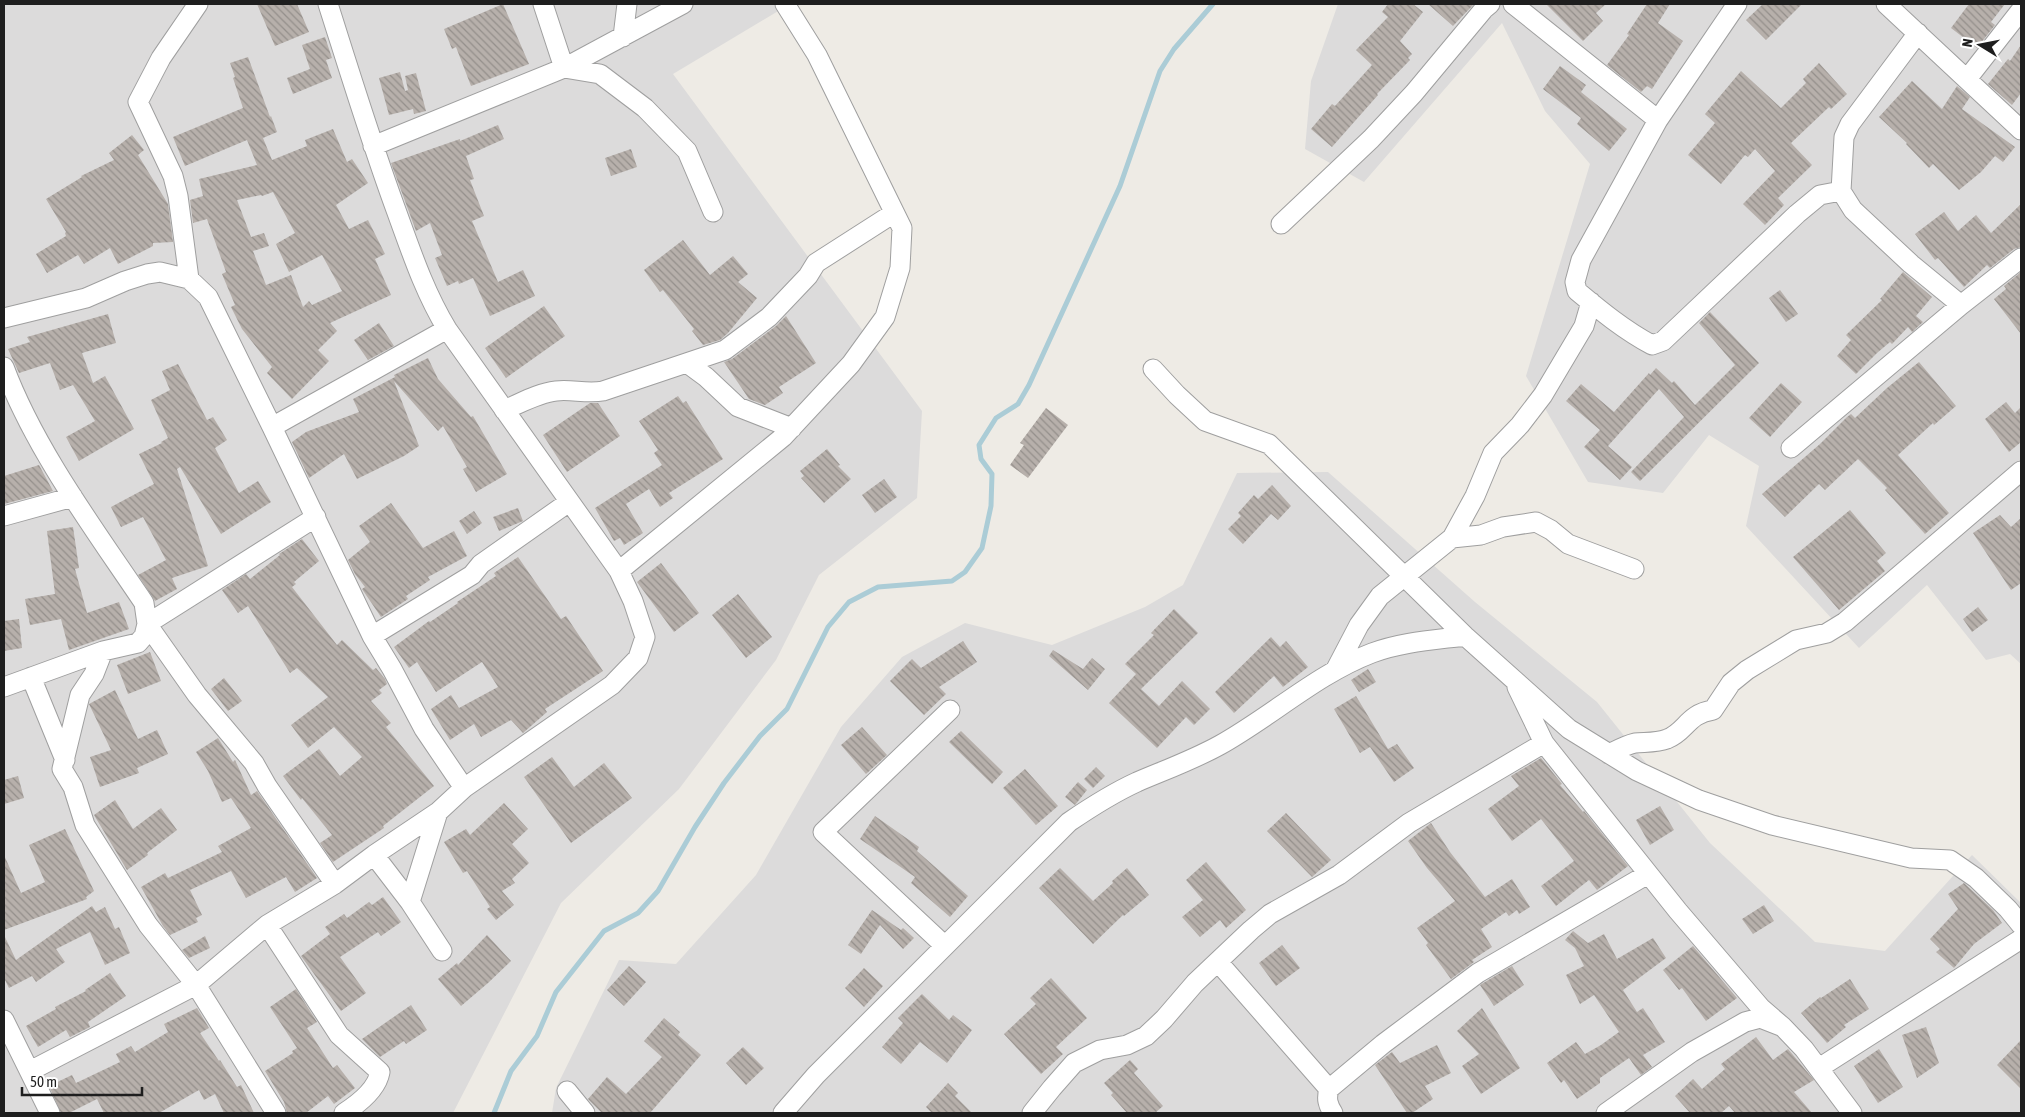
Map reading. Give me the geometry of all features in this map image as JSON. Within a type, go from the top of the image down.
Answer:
[{"type":"street","points":[[189,279],[178,196],[173,176],[138,102],[161,58],[198,4]]},
{"type":"street","points":[[30,1071],[196,985],[267,925],[335,884],[438,812],[464,788],[612,685],[638,658],[646,637],[633,601],[618,571],[447,329],[432,303],[421,280],[373,146],[328,4]]},
{"type":"street","points":[[543,4],[564,68]]},
{"type":"street","points":[[623,37],[627,4]]},
{"type":"street","points":[[373,146],[564,68],[683,4]]},
{"type":"street","points":[[618,571],[792,428],[851,364],[885,317],[900,268],[902,228],[816,55],[785,4]]},
{"type":"street","points":[[1281,224],[1371,139],[1414,93],[1490,4]]},
{"type":"street","points":[[1513,4],[1658,120]]},
{"type":"street","points":[[1737,4],[1658,120],[1577,272],[1575,282],[1577,291],[1619,326],[1652,346],[1663,341],[1797,214],[1820,195],[1841,191]]},
{"type":"street","points":[[1886,4],[2021,130]]},
{"type":"street","points":[[1967,79],[2021,10]]},
{"type":"street","points":[[1918,33],[1850,124],[1844,137],[1841,191],[1853,210],[1911,264],[1961,305]]},
{"type":"street","points":[[564,68],[600,74],[645,108],[687,151],[712,212]]},
{"type":"street","points":[[504,410],[545,393],[558,391],[590,394],[603,392],[725,350],[769,317],[808,276],[816,263],[894,213]]},
{"type":"street","points":[[1791,448],[1961,305],[2021,258]]},
{"type":"street","points":[[4,318],[86,298],[125,281],[160,272],[189,279],[208,298],[316,517],[372,636],[392,669],[424,730],[464,788]]},
{"type":"street","points":[[1336,669],[1359,625],[1380,596],[1452,538],[1474,496],[1493,452],[1520,425],[1542,395],[1584,326],[1591,302]]},
{"type":"street","points":[[272,427],[447,329]]},
{"type":"street","points":[[687,363],[702,373],[738,406],[792,428]]},
{"type":"street","points":[[4,368],[16,400],[73,497],[144,603],[146,624],[144,636],[138,643],[103,651],[4,687]]},
{"type":"street","points":[[1154,369],[1177,395],[1205,421],[1269,444],[1465,636],[1569,729],[1637,771],[1699,800],[1772,825],[1911,858],[1950,860],[1976,878],[2008,909],[2021,926]]},
{"type":"street","points":[[1609,754],[1633,744],[1665,740],[1675,735],[1693,717],[1716,708],[1721,696],[1731,683],[1746,670],[1796,640],[1827,633],[1845,622],[2021,471]]},
{"type":"street","points":[[4,516],[73,497]]},
{"type":"street","points":[[372,636],[472,575],[481,564],[569,502]]},
{"type":"street","points":[[146,624],[316,517]]},
{"type":"street","points":[[1452,538],[1481,535],[1503,527],[1536,522],[1552,530],[1568,544],[1634,569]]},
{"type":"street","points":[[146,624],[197,695],[254,764],[267,786],[335,884]]},
{"type":"street","points":[[783,1113],[816,1075],[1068,822],[1106,797],[1136,782],[1183,764],[1221,744],[1336,669],[1373,653],[1398,645],[1465,636]]},
{"type":"street","points":[[103,651],[94,674],[80,695],[62,769],[73,787],[85,825],[148,925],[196,985],[276,1113]]},
{"type":"street","points":[[31,677],[65,760]]},
{"type":"street","points":[[1513,678],[1544,743],[1648,874],[1762,1008],[1804,1049],[1852,1113]]},
{"type":"street","points":[[945,946],[823,832],[950,710]]},
{"type":"street","points":[[1032,1113],[1074,1064],[1100,1050],[1127,1045],[1146,1036],[1164,1019],[1195,983],[1270,914],[1339,875],[1409,823],[1544,743]]},
{"type":"street","points":[[410,902],[438,812]]},
{"type":"street","points":[[374,855],[410,902],[442,951]]},
{"type":"street","points":[[1334,1113],[1328,1106],[1327,1096],[1329,1089],[1383,1044],[1478,974],[1648,874]]},
{"type":"street","points":[[267,925],[339,1035],[380,1072],[379,1082],[344,1113]]},
{"type":"street","points":[[1819,1068],[2021,939]]},
{"type":"street","points":[[1218,962],[1329,1089]]},
{"type":"street","points":[[1606,1113],[1692,1052],[1745,1022],[1760,1018],[1783,1027]]},
{"type":"street","points":[[4,1020],[50,1113]]},
{"type":"street","points":[[568,1091],[585,1113]]},
{"type":"shaded area","points":[[4,4],[790,4],[673,74],[922,411],[917,498],[819,575],[776,660],[679,789],[561,903],[453,1113],[4,1113]]},
{"type":"shaded area","points":[[1338,4],[2021,4],[2021,664],[2010,654],[1986,660],[1927,585],[1859,648],[1746,526],[1759,466],[1709,435],[1663,493],[1588,482],[1526,376],[1590,164],[1545,111],[1502,23],[1364,182],[1305,149],[1311,81]]},
{"type":"shaded area","points":[[1328,472],[1475,602],[1597,702],[1710,843],[1815,942],[1885,951],[1972,855],[2021,903],[2021,1113],[552,1113],[556,1088],[619,960],[676,964],[756,875],[841,727],[902,657],[965,623],[1052,645],[1145,607],[1183,585],[1237,473]]},
{"type":"building","points":[[257,4],[297,4],[309,32],[275,46]]},
{"type":"building","points":[[503,4],[529,64],[471,86],[456,47],[452,49],[444,29]]},
{"type":"building","points":[[1388,4],[1413,4],[1423,12],[1400,41],[1412,54],[1408,58],[1410,60],[1377,94],[1332,147],[1311,129],[1332,104],[1335,106],[1372,65],[1356,50],[1388,17],[1382,12]]},
{"type":"building","points":[[1428,4],[1474,4],[1453,26]]},
{"type":"building","points":[[1546,4],[1606,4],[1596,13],[1603,21],[1583,41]]},
{"type":"building","points":[[1647,4],[1670,4],[1658,23],[1683,41],[1652,89],[1647,86],[1641,92],[1607,65],[1629,35],[1627,34]]},
{"type":"building","points":[[1763,4],[1802,4],[1766,40],[1746,20]]},
{"type":"building","points":[[1969,4],[2005,4],[1991,22],[1995,25],[1977,48],[1951,28]]},
{"type":"building","points":[[325,37],[332,58],[326,60],[332,78],[293,94],[287,78],[310,69],[302,45]]},
{"type":"building","points":[[2021,45],[2021,93],[2012,105],[1988,84],[2008,59],[2010,61]]},
{"type":"building","points":[[248,57],[277,132],[263,138],[272,160],[307,146],[305,140],[333,129],[347,162],[352,159],[368,183],[336,205],[349,229],[368,220],[385,254],[375,259],[391,295],[330,323],[337,331],[318,350],[329,361],[292,399],[267,373],[272,367],[242,329],[231,307],[235,305],[222,274],[226,272],[207,219],[193,223],[190,200],[203,196],[199,179],[257,165],[247,140],[185,166],[173,137],[243,108],[230,63]],"holes":[[[273,192],[295,233],[276,244],[289,272],[322,255],[342,291],[312,305],[309,301],[303,307],[291,275],[266,285],[253,251],[269,246],[264,233],[251,237],[237,200],[262,196]]]},
{"type":"building","points":[[1819,63],[1847,94],[1831,109],[1829,107],[1791,143],[1812,165],[1778,198],[1784,205],[1765,225],[1743,204],[1775,171],[1755,149],[1748,157],[1745,155],[1721,184],[1688,155],[1715,123],[1705,114],[1741,71],[1781,108],[1806,83],[1803,79]]},
{"type":"building","points":[[1560,66],[1586,85],[1581,92],[1627,129],[1609,151],[1577,124],[1581,118],[1543,89]]},
{"type":"building","points":[[400,72],[405,91],[408,90],[405,76],[416,73],[426,111],[414,114],[413,109],[389,115],[379,78]]},
{"type":"building","points":[[1912,81],[1942,109],[1957,86],[1970,97],[1962,109],[2015,147],[2003,162],[1995,156],[1981,172],[1959,190],[1933,164],[1929,168],[1907,143],[1879,117]]},
{"type":"building","points":[[498,125],[504,139],[466,156],[474,179],[470,180],[484,216],[472,221],[498,282],[523,270],[535,296],[490,316],[473,278],[459,284],[458,281],[447,286],[435,258],[442,255],[430,223],[416,231],[391,163],[460,139],[460,141]]},
{"type":"building","points":[[132,135],[144,150],[138,155],[168,204],[173,242],[153,243],[153,246],[118,264],[110,248],[84,264],[78,255],[47,273],[36,254],[66,236],[66,232],[46,199],[81,176],[114,160],[109,153]]},
{"type":"building","points":[[631,149],[637,167],[611,176],[605,158]]},
{"type":"building","points":[[2021,204],[2021,247],[2014,249],[1990,268],[1987,265],[1964,287],[1938,258],[1935,260],[1915,234],[1944,212],[1958,231],[1976,215],[1991,233]]},
{"type":"building","points":[[683,240],[710,275],[733,256],[748,274],[738,282],[757,298],[720,340],[703,345],[692,331],[694,329],[663,290],[660,292],[644,270]]},
{"type":"building","points":[[1903,272],[1932,297],[1916,316],[1923,322],[1912,332],[1908,327],[1892,344],[1890,342],[1856,374],[1837,356],[1851,340],[1846,335],[1882,300],[1880,299]]},
{"type":"building","points":[[2021,272],[2021,334],[1994,299],[2006,289],[2004,286]]},
{"type":"building","points":[[1780,290],[1798,314],[1786,322],[1769,298]]},
{"type":"building","points":[[544,306],[565,336],[506,378],[485,348]]},
{"type":"building","points":[[1710,312],[1759,363],[1640,481],[1631,472],[1684,417],[1659,389],[1608,446],[1632,467],[1620,480],[1584,447],[1600,430],[1566,401],[1581,384],[1614,412],[1649,373],[1650,375],[1656,368],[1672,383],[1674,381],[1695,405],[1735,365],[1699,323]]},
{"type":"building","points":[[108,314],[116,343],[82,353],[93,383],[105,376],[134,429],[79,461],[66,437],[95,421],[73,385],[60,390],[50,363],[19,373],[8,349],[30,342],[27,337]]},
{"type":"building","points":[[786,316],[816,363],[779,387],[783,393],[765,405],[749,399],[724,362],[732,359],[776,326]]},
{"type":"building","points":[[379,323],[394,346],[368,360],[354,340]]},
{"type":"building","points":[[428,358],[438,379],[471,417],[473,416],[507,474],[476,492],[463,469],[467,467],[443,426],[438,431],[394,381],[419,446],[404,456],[357,479],[344,454],[309,478],[292,442],[306,432],[359,412],[353,399]]},
{"type":"building","points":[[1919,362],[1956,406],[1934,425],[1933,423],[1898,455],[1949,513],[1925,534],[1885,490],[1887,488],[1858,459],[1825,490],[1819,484],[1785,517],[1762,494],[1820,444],[1847,417],[1851,414],[1855,418],[1887,388]]},
{"type":"building","points":[[178,364],[207,420],[213,417],[227,440],[215,448],[239,493],[258,481],[271,502],[221,534],[180,467],[177,469],[208,566],[172,578],[177,589],[155,601],[138,575],[166,560],[143,517],[121,527],[111,507],[154,484],[139,454],[168,438],[151,400],[170,390],[162,371]]},
{"type":"building","points":[[1781,383],[1802,402],[1770,437],[1749,418]]},
{"type":"building","points":[[678,396],[683,403],[686,401],[723,459],[669,493],[673,498],[660,507],[649,489],[626,504],[643,533],[624,545],[620,538],[614,541],[595,508],[662,465],[654,453],[658,450],[639,421]]},
{"type":"building","points":[[2006,402],[2015,413],[2021,407],[2021,442],[2009,452],[1985,419]]},
{"type":"building","points":[[590,403],[598,403],[620,436],[567,472],[543,435]]},
{"type":"building","points":[[1046,408],[1068,425],[1028,478],[1010,465],[1024,445],[1020,443]]},
{"type":"building","points":[[827,449],[840,465],[838,466],[851,479],[824,503],[801,478],[804,476],[800,471]]},
{"type":"building","points":[[39,465],[53,491],[4,504],[4,476]]},
{"type":"building","points":[[884,479],[897,497],[875,513],[862,495]]},
{"type":"building","points":[[1272,485],[1291,506],[1278,520],[1271,514],[1243,544],[1228,529],[1241,516],[1238,513],[1254,495],[1258,499]]},
{"type":"building","points":[[391,503],[423,548],[454,531],[467,556],[428,577],[430,580],[406,596],[408,599],[381,617],[362,589],[365,587],[355,574],[348,560],[370,542],[359,526]]},
{"type":"building","points":[[518,508],[523,521],[499,531],[493,517]]},
{"type":"building","points":[[1850,510],[1886,553],[1877,561],[1885,571],[1839,610],[1793,557]]},
{"type":"building","points":[[474,511],[482,523],[467,534],[459,521]]},
{"type":"building","points":[[2000,515],[2011,527],[2021,518],[2021,583],[2011,590],[1973,533]]},
{"type":"building","points":[[73,527],[79,568],[75,569],[87,613],[119,602],[129,629],[69,650],[61,619],[30,625],[25,599],[55,594],[47,531]]},
{"type":"building","points":[[302,539],[319,561],[294,582],[296,584],[292,587],[337,645],[342,640],[373,670],[376,668],[385,679],[387,684],[379,690],[382,693],[371,701],[391,723],[386,727],[434,786],[383,826],[384,828],[333,862],[320,843],[332,835],[283,776],[319,749],[340,776],[362,757],[334,727],[308,748],[291,725],[328,697],[297,668],[290,673],[248,606],[238,613],[222,590],[246,574],[250,579],[279,554]]},
{"type":"building","points":[[518,557],[561,619],[566,616],[603,671],[545,709],[547,712],[523,733],[511,720],[481,737],[474,724],[450,740],[431,709],[451,695],[459,708],[498,687],[482,662],[436,692],[417,662],[409,668],[394,647],[496,576],[494,573]]},
{"type":"building","points":[[661,563],[699,613],[674,632],[637,582]]},
{"type":"building","points":[[738,594],[772,637],[746,658],[712,615]]},
{"type":"building","points":[[1978,607],[1988,620],[1972,632],[1963,619]]},
{"type":"building","points":[[1174,609],[1198,633],[1141,689],[1159,706],[1182,681],[1210,709],[1194,725],[1186,717],[1157,748],[1109,703],[1136,674],[1125,664],[1154,635],[1151,633]]},
{"type":"building","points":[[19,619],[22,648],[4,651],[4,621]]},
{"type":"building","points":[[1271,637],[1280,647],[1286,641],[1308,667],[1283,687],[1274,676],[1234,713],[1215,692]]},
{"type":"building","points":[[963,641],[977,662],[939,687],[946,694],[924,715],[890,681],[912,659],[921,668]]},
{"type":"building","points":[[1053,650],[1083,669],[1092,658],[1105,669],[1088,690],[1049,656]]},
{"type":"building","points":[[150,652],[161,681],[128,694],[117,665]]},
{"type":"building","points":[[1368,669],[1376,682],[1359,692],[1351,680]]},
{"type":"building","points":[[224,678],[242,701],[228,711],[211,689]]},
{"type":"building","points":[[115,690],[138,739],[157,730],[168,754],[137,768],[139,773],[100,787],[90,757],[111,750],[89,704]]},
{"type":"building","points":[[1356,696],[1388,749],[1397,744],[1414,768],[1394,782],[1370,747],[1360,753],[1334,709]]},
{"type":"building","points":[[862,727],[887,755],[866,774],[841,745]]},
{"type":"building","points":[[961,731],[1003,772],[992,784],[949,742]]},
{"type":"building","points":[[218,738],[233,762],[235,760],[251,795],[257,791],[317,878],[295,892],[286,877],[246,898],[231,871],[190,890],[202,915],[196,918],[198,922],[170,935],[141,887],[165,873],[168,878],[222,852],[218,846],[251,828],[231,798],[222,802],[208,771],[196,752]]},
{"type":"building","points":[[552,757],[574,787],[604,763],[632,798],[571,843],[524,777]]},
{"type":"building","points":[[1541,758],[1562,784],[1560,785],[1584,811],[1628,866],[1597,890],[1589,880],[1556,906],[1541,886],[1574,861],[1541,819],[1512,841],[1488,809],[1519,786],[1511,776]]},
{"type":"building","points":[[1096,767],[1105,776],[1093,788],[1084,779]]},
{"type":"building","points":[[1025,769],[1058,806],[1036,825],[1003,788]]},
{"type":"building","points":[[18,776],[24,798],[4,804],[4,780]]},
{"type":"building","points":[[1078,782],[1087,790],[1075,805],[1065,797]]},
{"type":"building","points":[[115,800],[133,829],[161,808],[177,830],[127,870],[94,815]]},
{"type":"building","points":[[504,803],[528,829],[512,844],[529,863],[512,879],[515,883],[502,891],[514,905],[496,920],[487,909],[490,907],[467,871],[463,873],[444,842],[466,829],[470,835]]},
{"type":"building","points":[[1660,806],[1674,830],[1650,845],[1636,820]]},
{"type":"building","points":[[1286,813],[1331,860],[1312,877],[1267,831]]},
{"type":"building","points":[[875,816],[919,847],[917,851],[968,896],[950,917],[911,883],[915,877],[860,839]]},
{"type":"building","points":[[1431,823],[1450,852],[1485,897],[1512,879],[1530,907],[1519,914],[1517,910],[1509,916],[1506,912],[1481,929],[1492,947],[1472,960],[1474,962],[1451,979],[1426,945],[1428,943],[1417,928],[1455,901],[1427,868],[1408,841]]},
{"type":"building","points":[[65,829],[94,891],[86,897],[87,899],[4,930],[4,855],[21,893],[45,882],[29,845]]},
{"type":"building","points":[[1206,862],[1246,910],[1226,928],[1220,920],[1200,937],[1182,917],[1203,900],[1186,880]]},
{"type":"building","points":[[1060,868],[1093,901],[1127,868],[1149,895],[1123,915],[1093,944],[1039,888]]},
{"type":"building","points":[[1964,883],[1993,910],[2002,923],[1974,944],[1954,968],[1936,952],[1940,949],[1930,939],[1958,909],[1948,894]]},
{"type":"building","points":[[383,897],[401,922],[381,936],[378,932],[340,957],[366,993],[341,1011],[301,956],[330,934],[325,927],[344,914],[347,918],[369,902],[372,905]]},
{"type":"building","points":[[1764,905],[1774,921],[1753,934],[1742,919]]},
{"type":"building","points":[[92,906],[96,912],[105,907],[115,929],[119,927],[130,953],[105,965],[90,932],[56,949],[65,962],[36,982],[32,976],[9,988],[4,978],[4,935],[16,960]]},
{"type":"building","points":[[872,910],[901,930],[903,928],[914,938],[903,949],[880,925],[861,954],[848,945]]},
{"type":"building","points":[[1573,931],[1588,943],[1604,934],[1617,959],[1653,938],[1666,958],[1623,990],[1637,1012],[1643,1008],[1665,1042],[1643,1055],[1652,1067],[1641,1075],[1629,1058],[1600,1078],[1600,1083],[1577,1099],[1564,1080],[1561,1083],[1547,1063],[1576,1042],[1585,1054],[1619,1032],[1594,995],[1580,1004],[1566,975],[1584,966],[1575,948],[1565,940]]},
{"type":"building","points":[[487,935],[511,961],[461,1006],[438,979],[457,963],[458,965]]},
{"type":"building","points":[[205,936],[210,948],[189,958],[182,950]]},
{"type":"building","points":[[1282,945],[1300,968],[1276,986],[1259,963]]},
{"type":"building","points":[[1693,946],[1737,998],[1706,1021],[1682,988],[1679,990],[1663,970]]},
{"type":"building","points":[[629,966],[646,982],[624,1006],[607,990]]},
{"type":"building","points":[[1512,966],[1524,985],[1494,1006],[1480,985]]},
{"type":"building","points":[[864,968],[883,986],[864,1007],[845,988]]},
{"type":"building","points":[[110,973],[126,996],[88,1022],[90,1027],[70,1037],[66,1030],[38,1047],[26,1026],[56,1009],[55,1007],[86,991]]},
{"type":"building","points":[[1051,978],[1087,1018],[1056,1047],[1063,1054],[1041,1074],[1004,1034],[1036,1004],[1030,998]]},
{"type":"building","points":[[1850,979],[1869,1009],[1844,1025],[1846,1027],[1827,1043],[1801,1013],[1820,997]]},
{"type":"building","points":[[296,989],[317,1022],[307,1028],[333,1068],[337,1065],[355,1088],[334,1104],[328,1096],[306,1113],[287,1113],[284,1102],[265,1071],[293,1053],[292,1051],[297,1048],[270,1007]]},
{"type":"building","points":[[922,994],[949,1020],[953,1015],[972,1030],[947,1063],[920,1042],[901,1064],[882,1047],[903,1023],[898,1018]]},
{"type":"building","points":[[411,1005],[427,1030],[406,1044],[404,1041],[380,1057],[362,1039]]},
{"type":"building","points":[[197,1008],[209,1028],[200,1033],[237,1087],[241,1085],[254,1113],[224,1113],[215,1094],[204,1100],[199,1090],[159,1113],[104,1113],[97,1099],[69,1113],[61,1113],[49,1086],[72,1075],[76,1083],[120,1062],[116,1054],[131,1046],[135,1052],[168,1032],[164,1024]]},
{"type":"building","points":[[1482,1008],[1520,1068],[1481,1094],[1462,1066],[1479,1054],[1457,1031]]},
{"type":"building","points":[[664,1018],[680,1032],[678,1035],[701,1055],[650,1113],[602,1113],[588,1099],[607,1077],[626,1094],[662,1057],[644,1041]]},
{"type":"building","points":[[1926,1027],[1939,1063],[1917,1078],[1902,1035]]},
{"type":"building","points":[[1756,1037],[1773,1060],[1788,1049],[1814,1080],[1794,1092],[1812,1113],[1735,1113],[1729,1106],[1721,1113],[1690,1113],[1675,1096],[1693,1079],[1702,1089],[1725,1069],[1721,1064]]},
{"type":"building","points":[[2021,1040],[2021,1089],[1997,1065]]},
{"type":"building","points":[[1437,1045],[1451,1073],[1425,1086],[1433,1099],[1412,1113],[1407,1113],[1375,1065],[1392,1052],[1400,1063]]},
{"type":"building","points":[[743,1047],[764,1068],[746,1085],[726,1063]]},
{"type":"building","points":[[1879,1049],[1903,1087],[1878,1103],[1854,1066]]},
{"type":"building","points":[[1130,1060],[1138,1069],[1134,1073],[1163,1106],[1155,1113],[1127,1113],[1111,1095],[1113,1093],[1104,1083]]},
{"type":"building","points":[[948,1083],[958,1093],[955,1096],[972,1113],[932,1113],[926,1107]]},
{"type":"waterway","points":[[494,1113],[511,1071],[537,1036],[556,992],[604,931],[638,913],[658,891],[695,827],[724,783],[760,736],[787,709],[828,627],[849,602],[878,587],[952,581],[965,572],[982,548],[991,506],[992,474],[981,459],[979,445],[996,418],[1018,404],[1029,385],[1120,186],[1160,71],[1174,49],[1213,4]]}]
